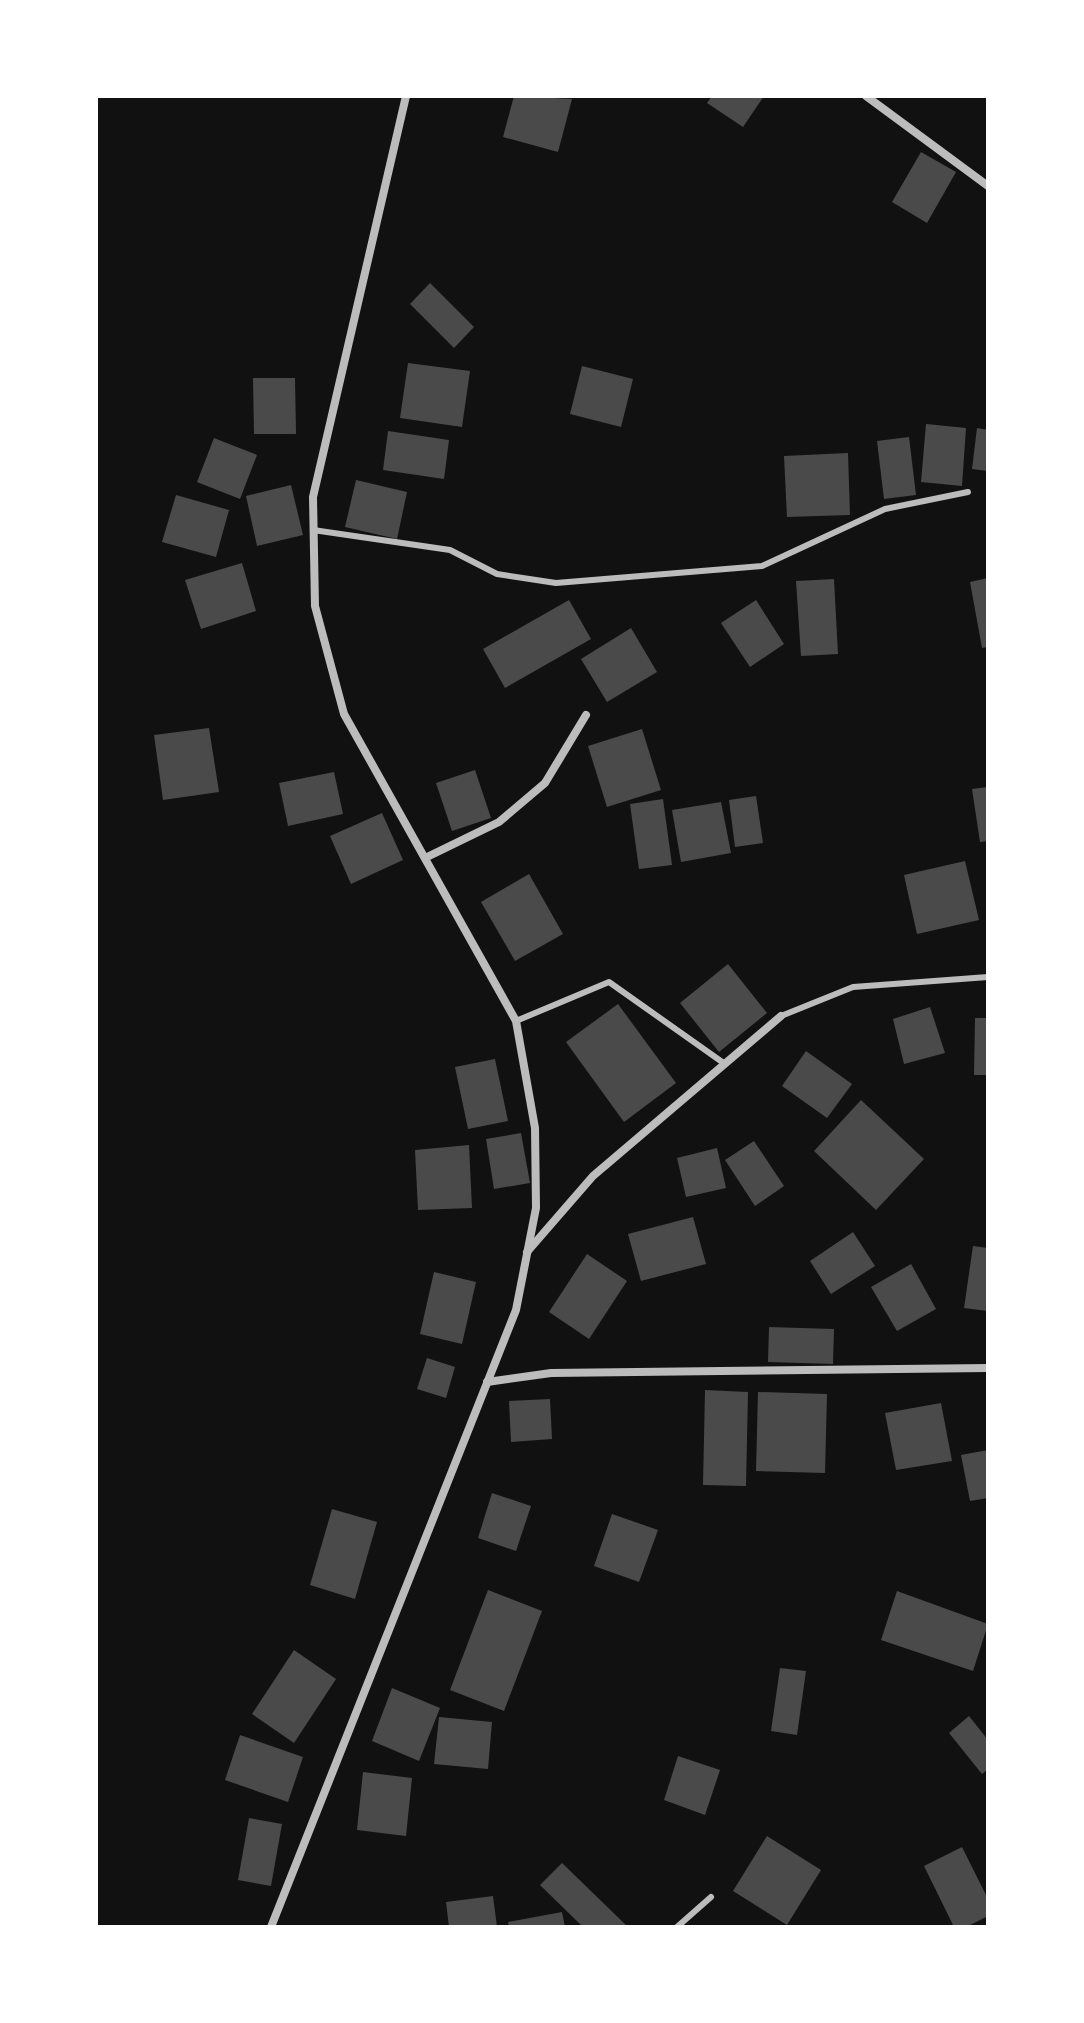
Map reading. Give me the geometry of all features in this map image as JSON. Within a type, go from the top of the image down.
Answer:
[{"type":"street","points":[[271,1927],[516,1310],[536,1208],[535,1128],[516,1021],[344,714],[315,606],[313,497],[406,96]]},
{"type":"street","points":[[866,96],[988,186]]},
{"type":"street","points":[[425,858],[499,822],[545,783],[586,715]]},
{"type":"street","points":[[527,1253],[593,1176],[781,1016]]},
{"type":"street","points":[[487,1382],[551,1373],[988,1368]]},
{"type":"lane","points":[[313,530],[450,550],[497,574],[556,583],[762,566],[885,509],[968,492]]},
{"type":"lane","points":[[781,1016],[853,987],[988,977]]},
{"type":"lane","points":[[516,1021],[609,982],[725,1064]]},
{"type":"lane","points":[[677,1927],[711,1897]]},
{"type":"building","points":[[514,96],[572,99],[558,152],[503,137]]},
{"type":"building","points":[[712,96],[764,96],[743,127],[707,103]]},
{"type":"building","points":[[921,152],[956,172],[927,223],[892,202]]},
{"type":"building","points":[[430,283],[474,327],[454,348],[410,304]]},
{"type":"building","points":[[408,363],[470,371],[462,427],[400,418]]},
{"type":"building","points":[[582,366],[633,379],[621,427],[570,414]]},
{"type":"building","points":[[253,378],[295,378],[296,434],[254,434]]},
{"type":"building","points":[[926,424],[966,428],[962,486],[921,482]]},
{"type":"building","points":[[977,428],[988,430],[988,471],[972,469]]},
{"type":"building","points":[[388,431],[449,440],[444,479],[383,470]]},
{"type":"building","points":[[909,437],[916,495],[884,499],[877,441]]},
{"type":"building","points":[[214,438],[257,455],[240,499],[197,482]]},
{"type":"building","points":[[848,453],[850,515],[787,517],[784,456]]},
{"type":"building","points":[[356,480],[407,492],[397,539],[345,527]]},
{"type":"building","points":[[291,485],[303,535],[257,546],[246,496]]},
{"type":"building","points":[[176,495],[229,510],[216,557],[162,542]]},
{"type":"building","points":[[242,563],[256,611],[201,629],[185,580]]},
{"type":"building","points":[[988,578],[988,647],[982,648],[970,582]]},
{"type":"building","points":[[834,579],[838,654],[801,656],[796,581]]},
{"type":"building","points":[[569,600],[591,639],[505,688],[483,649]]},
{"type":"building","points":[[756,600],[784,644],[750,667],[721,623]]},
{"type":"building","points":[[631,628],[657,672],[607,702],[581,659]]},
{"type":"building","points":[[209,728],[219,792],[163,800],[154,735]]},
{"type":"building","points":[[642,729],[661,790],[607,807],[588,746]]},
{"type":"building","points":[[475,770],[491,818],[452,831],[436,783]]},
{"type":"building","points":[[334,772],[343,814],[288,826],[279,783]]},
{"type":"building","points":[[988,787],[988,841],[980,842],[972,789]]},
{"type":"building","points":[[756,796],[763,843],[735,847],[729,800]]},
{"type":"building","points":[[663,799],[672,865],[639,869],[630,804]]},
{"type":"building","points":[[721,802],[731,853],[681,862],[672,810]]},
{"type":"building","points":[[382,813],[403,860],[351,884],[330,836]]},
{"type":"building","points":[[965,861],[979,920],[917,934],[904,875]]},
{"type":"building","points":[[529,874],[563,934],[515,961],[481,902]]},
{"type":"building","points":[[728,964],[767,1013],[719,1052],[680,1003]]},
{"type":"building","points":[[618,1004],[676,1083],[624,1122],[566,1042]]},
{"type":"building","points":[[930,1007],[945,1053],[904,1064],[893,1019]]},
{"type":"building","points":[[975,1018],[988,1018],[988,1075],[974,1075]]},
{"type":"building","points":[[806,1051],[852,1084],[827,1118],[782,1086]]},
{"type":"building","points":[[495,1059],[508,1121],[468,1129],[455,1067]]},
{"type":"building","points":[[861,1100],[924,1159],[876,1210],[814,1151]]},
{"type":"building","points":[[521,1133],[530,1183],[494,1189],[486,1139]]},
{"type":"building","points":[[754,1141],[784,1186],[755,1206],[725,1160]]},
{"type":"building","points":[[469,1145],[472,1208],[418,1210],[415,1150]]},
{"type":"building","points":[[717,1148],[726,1188],[686,1197],[677,1158]]},
{"type":"building","points":[[693,1217],[706,1264],[641,1281],[628,1234]]},
{"type":"building","points":[[853,1232],[875,1266],[831,1294],[810,1261]]},
{"type":"building","points":[[973,1246],[988,1248],[988,1311],[964,1308]]},
{"type":"building","points":[[587,1254],[627,1281],[589,1339],[549,1312]]},
{"type":"building","points":[[911,1264],[936,1309],[897,1331],[871,1287]]},
{"type":"building","points":[[434,1272],[476,1282],[462,1344],[420,1334]]},
{"type":"building","points":[[769,1327],[834,1329],[833,1364],[768,1362]]},
{"type":"building","points":[[427,1358],[455,1367],[446,1398],[417,1389]]},
{"type":"building","points":[[705,1390],[748,1392],[746,1486],[703,1485]]},
{"type":"building","points":[[758,1392],[827,1394],[825,1473],[756,1471]]},
{"type":"building","points":[[550,1399],[552,1439],[511,1442],[509,1401]]},
{"type":"building","points":[[941,1403],[952,1461],[896,1470],[885,1413]]},
{"type":"building","points":[[988,1450],[988,1498],[970,1501],[961,1455]]},
{"type":"building","points":[[492,1493],[531,1506],[516,1551],[478,1538]]},
{"type":"building","points":[[332,1509],[377,1522],[355,1599],[310,1585]]},
{"type":"building","points":[[612,1514],[658,1530],[639,1582],[594,1566]]},
{"type":"building","points":[[488,1590],[542,1611],[504,1711],[450,1690]]},
{"type":"building","points":[[897,1591],[988,1624],[973,1671],[881,1640]]},
{"type":"building","points":[[294,1650],[336,1679],[294,1743],[252,1714]]},
{"type":"building","points":[[780,1668],[806,1671],[797,1735],[771,1731]]},
{"type":"building","points":[[392,1688],[440,1708],[419,1761],[372,1741]]},
{"type":"building","points":[[969,1716],[988,1740],[988,1769],[982,1774],[949,1733]]},
{"type":"building","points":[[439,1717],[492,1722],[488,1769],[434,1764]]},
{"type":"building","points":[[240,1735],[303,1757],[288,1802],[225,1780]]},
{"type":"building","points":[[678,1756],[720,1770],[705,1815],[664,1800]]},
{"type":"building","points":[[363,1772],[412,1778],[406,1836],[357,1830]]},
{"type":"building","points":[[249,1818],[282,1824],[271,1886],[238,1880]]},
{"type":"building","points":[[767,1836],[821,1870],[787,1925],[733,1891]]},
{"type":"building","points":[[962,1847],[988,1899],[988,1916],[966,1927],[954,1927],[924,1866]]},
{"type":"building","points":[[562,1863],[628,1927],[583,1927],[540,1885]]},
{"type":"building","points":[[493,1896],[497,1927],[449,1927],[446,1902]]},
{"type":"building","points":[[562,1912],[565,1927],[509,1927],[508,1922]]}]
